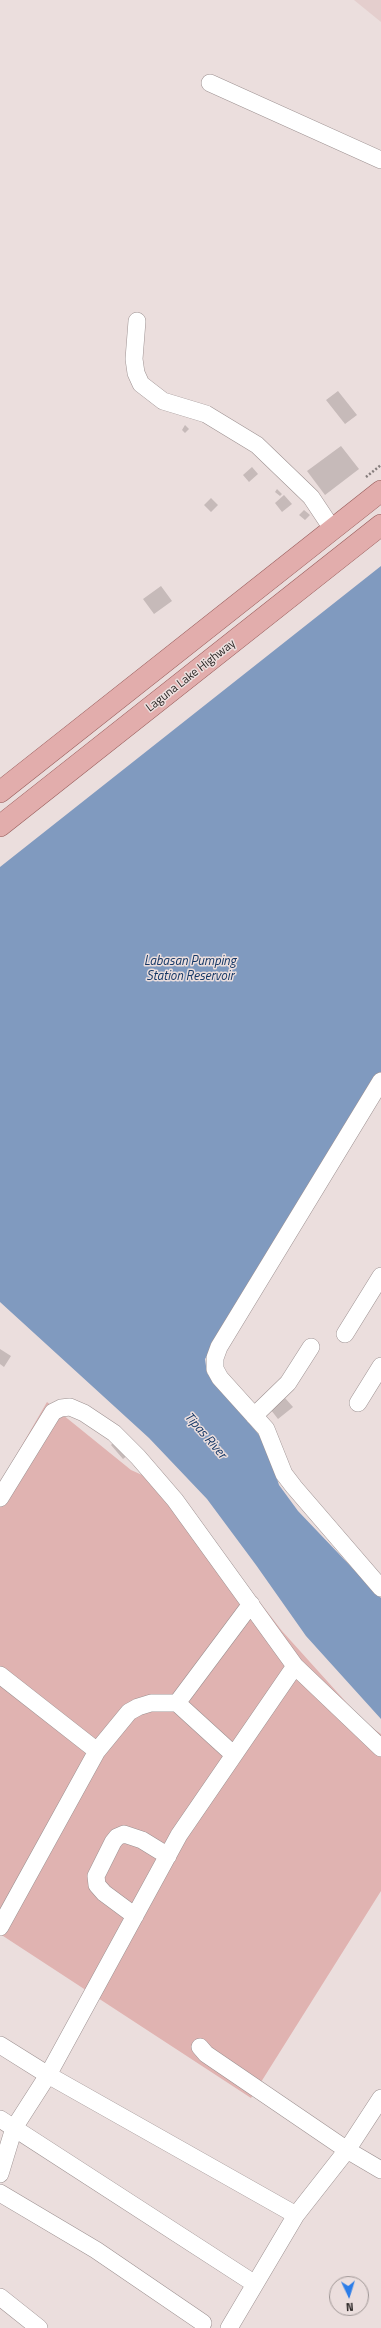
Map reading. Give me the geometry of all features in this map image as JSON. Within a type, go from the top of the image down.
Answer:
[{"type":"main road","points":[[0,792],[381,491]]},
{"type":"main road","name":"Laguna Lake Highway","points":[[0,826],[381,525]]},
{"type":"main road","points":[[186,645],[203,665]]},
{"type":"street","points":[[210,83],[381,160]]},
{"type":"street","points":[[137,321],[134,359],[136,373],[141,384],[163,401],[206,414],[257,445],[311,497],[333,530]]},
{"type":"street","points":[[381,1081],[219,1347],[215,1358],[215,1369],[220,1378],[266,1429],[284,1474],[381,1588]]},
{"type":"street","points":[[345,1334],[381,1276]]},
{"type":"street","points":[[254,1416],[288,1383],[311,1347]]},
{"type":"street","points":[[358,1403],[381,1366]]},
{"type":"street","points":[[0,1498],[53,1412],[61,1408],[77,1410],[114,1433],[138,1457],[175,1500],[295,1666],[381,1748]]},
{"type":"street","points":[[177,1703],[251,1604]]},
{"type":"street","points":[[0,2174],[14,2128],[48,2075],[179,1835],[295,1666]]},
{"type":"street","points":[[0,1675],[97,1751]]},
{"type":"street","points":[[0,1927],[97,1751],[129,1712],[138,1707],[151,1703],[177,1703],[234,1755]]},
{"type":"street","points":[[135,1916],[104,1893],[97,1885],[96,1876],[113,1842],[117,1836],[124,1834],[142,1840],[168,1856]]},
{"type":"street","points":[[0,2045],[48,2075],[296,2215]]},
{"type":"street","points":[[200,2047],[206,2054],[347,2150],[381,2170]]},
{"type":"street","points":[[230,2328],[296,2215],[347,2150],[381,2098]]},
{"type":"street","points":[[0,2119],[255,2284]]},
{"type":"street","points":[[0,2193],[96,2250],[203,2323]]},
{"type":"street","points":[[0,2297],[39,2328]]},
{"type":"shaded area","points":[[354,0],[381,0],[381,22]]},
{"type":"shaded area","points":[[47,1402],[131,1470],[173,1489],[282,1631],[364,1722],[381,1734],[381,1891],[251,2098],[0,1934],[0,1483]]},
{"type":"water","name":"Labasan Pumping Station Reservoir","points":[[381,566],[381,1072],[205,1359],[207,1373],[265,1442],[279,1485],[298,1511],[381,1598],[381,1719],[306,1636],[207,1499],[149,1438],[0,1302],[0,867]]},
{"type":"building","points":[[338,391],[357,415],[345,424],[326,400]]},
{"type":"building","points":[[185,425],[189,429],[185,433],[182,430]]},
{"type":"building","points":[[341,446],[359,469],[325,495],[307,471]]},
{"type":"building","points":[[252,467],[258,474],[249,482],[243,475]]},
{"type":"building","points":[[277,489],[282,494],[280,496],[275,492]]},
{"type":"building","points":[[284,495],[292,504],[282,512],[275,503]]},
{"type":"building","points":[[211,498],[218,505],[211,512],[204,505]]},
{"type":"building","points":[[304,510],[310,515],[305,520],[299,515]]},
{"type":"building","points":[[161,586],[172,601],[154,614],[143,599]]},
{"type":"building","points":[[0,1349],[11,1356],[4,1367],[0,1364]]},
{"type":"building","points":[[285,1398],[293,1407],[278,1419],[271,1410]]},
{"type":"building","points":[[115,1441],[128,1455],[123,1459],[111,1445]]},
{"type":"water label","name":"Tipas River","points":[[205,1436]]}]
